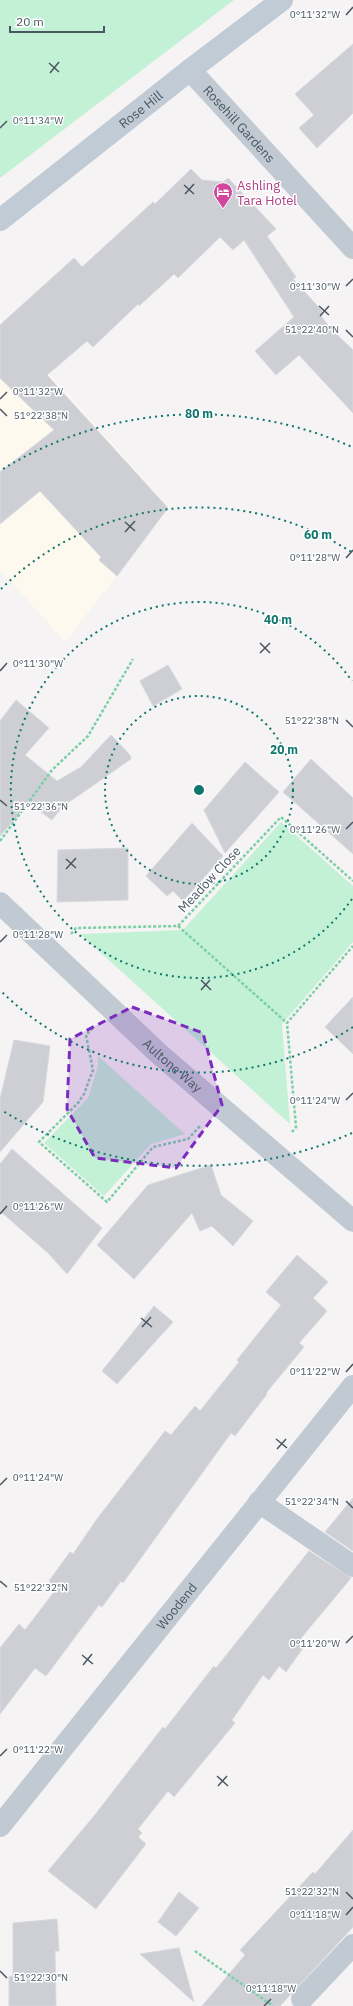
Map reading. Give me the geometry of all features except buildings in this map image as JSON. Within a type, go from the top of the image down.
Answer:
[{"type":"main road","name":"Rose Hill","points":[[0,220],[190,70],[282,0]]},
{"type":"street","name":"Rosehill Gardens","points":[[190,70],[353,248]]},
{"type":"street","name":"Aultone Way","points":[[0,903],[158,1053],[353,1220]]},
{"type":"street","name":"Woodend","points":[[0,1826],[353,1386]]},
{"type":"street","points":[[259,1502],[353,1566]]},
{"type":"street","points":[[302,1999],[353,1945]]},
{"type":"path","points":[[0,841],[52,770],[88,736],[133,659]]},
{"type":"path","name":"Meadow Close","points":[[52,953],[76,928],[178,926],[281,817],[353,881]]},
{"type":"path","points":[[178,926],[287,1023],[296,1128],[274,1153]]},
{"type":"path","points":[[287,1023],[353,946]]},
{"type":"path","points":[[111,1009],[86,1035],[93,1070],[84,1094],[78,1103],[39,1142],[108,1202],[153,1147],[188,1138],[218,1105]]},
{"type":"path","points":[[195,1951],[273,2006]]},
{"type":"highlighted area","points":[[132,1007],[203,1033],[222,1105],[176,1168],[95,1158],[67,1109],[70,1039]]},
{"type":"shaded area","points":[[0,319],[170,508],[65,642],[0,570]]},
{"type":"green space","points":[[0,0],[234,0],[0,178]]},
{"type":"green space","points":[[281,822],[353,886],[353,942],[282,1024],[290,1124],[80,934],[183,930]]},
{"type":"green space","points":[[98,1056],[185,1134],[151,1144],[104,1196],[44,1143],[88,1098],[98,1066]]},
{"type":"place","name":"Ashling Tara Hotel","points":[[223,209]]}]
